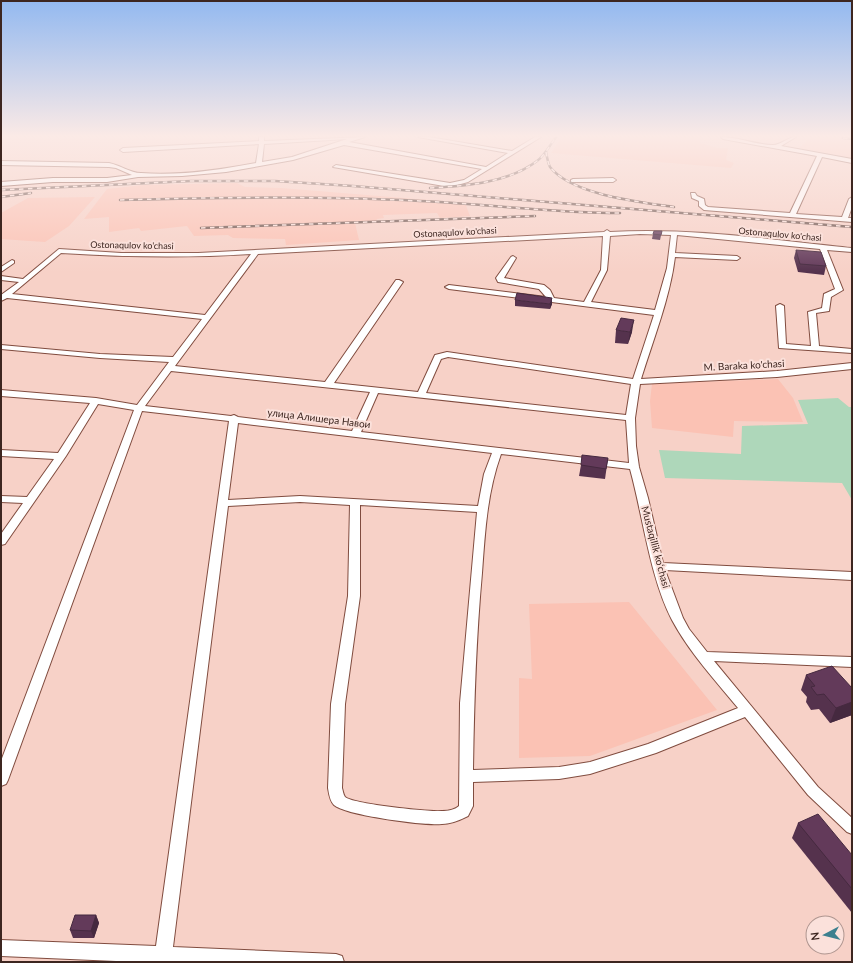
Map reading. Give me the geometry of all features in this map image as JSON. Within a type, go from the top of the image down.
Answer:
[{"type":"street","points":[[1,184],[28,182]]},
{"type":"street","points":[[431,182],[450,185],[465,182]]},
{"type":"street","points":[[792,215],[807,182]]},
{"type":"street","points":[[693,194],[695,197],[702,200],[702,206],[705,208],[852,220]]},
{"type":"street","points":[[844,219],[852,198]]},
{"type":"street","points":[[587,304],[604,270],[608,232]]},
{"type":"street","name":"Ostonaqulov ko'chasi","points":[[25,281],[59,251],[121,255],[255,253],[608,232],[674,233],[852,250]]},
{"type":"street","name":"Mustaqillik ko‘chasi","points":[[674,233],[671,255],[658,313],[636,382],[630,418],[631,446],[634,467],[659,566],[677,618],[685,632],[814,791],[852,828]]},
{"type":"street","points":[[816,349],[813,334],[812,312],[826,309],[827,296],[839,290],[823,247]]},
{"type":"street","points":[[1,780],[139,408],[255,253]]},
{"type":"street","points":[[671,255],[737,258]]},
{"type":"street","points":[[513,258],[500,278],[501,280],[541,287],[547,292],[551,300]]},
{"type":"street","points":[[1,270],[12,262]]},
{"type":"street","points":[[1,278],[25,281]]},
{"type":"street","points":[[3,298],[25,281]]},
{"type":"street","points":[[328,384],[399,282]]},
{"type":"street","points":[[449,287],[658,313]]},
{"type":"street","points":[[3,298],[206,317]]},
{"type":"street","points":[[780,306],[781,345],[852,351]]},
{"type":"street","points":[[1,347],[171,364],[376,390],[630,418]]},
{"type":"street","name":"M. Baraka ko'chasi","points":[[421,395],[438,357],[448,354],[636,382],[777,374],[852,366]]},
{"type":"street","points":[[356,433],[376,390]]},
{"type":"street","name":"улица Алишера Навои","points":[[1,393],[96,401],[139,408],[234,418],[634,467]]},
{"type":"street","points":[[1,542],[61,456],[96,401]]},
{"type":"street","points":[[163,956],[224,503],[234,418]]},
{"type":"street","points":[[355,502],[354,596],[338,704],[335,788],[337,798],[342,802],[358,807],[420,817],[449,817],[463,812],[466,806],[466,703],[482,509],[489,474],[498,450]]},
{"type":"street","points":[[1,453],[61,456]]},
{"type":"street","points":[[1,499],[30,500]]},
{"type":"street","points":[[224,503],[300,499],[482,509]]},
{"type":"street","points":[[659,566],[852,576]]},
{"type":"street","points":[[704,656],[852,662]]},
{"type":"street","points":[[467,776],[559,773],[590,768],[651,749],[747,710]]},
{"type":"street","points":[[1,948],[163,956],[336,962]]},
{"type":"shaded area","points":[[237,183],[245,187],[281,188],[465,203],[470,216],[440,218],[437,213],[383,215],[384,218],[377,219],[376,221],[355,223],[359,240],[286,245],[285,239],[233,238],[228,235],[194,236],[187,226],[141,231],[139,228],[109,232],[109,217],[84,219],[107,189],[143,185]]},
{"type":"shaded area","points":[[95,197],[69,226],[45,242],[1,239],[1,213],[28,198]]},
{"type":"shaded area","points":[[778,379],[793,398],[803,422],[734,421],[733,437],[652,428],[650,401],[652,384]]},
{"type":"shaded area","points":[[629,602],[717,710],[590,756],[519,758],[519,678],[532,679],[529,604]]},
{"type":"green space","points":[[838,398],[849,407],[852,407],[852,500],[842,483],[665,478],[659,450],[741,454],[742,426],[808,424],[798,400]]},
{"type":"building","points":[[654,231],[662,231],[661,235],[653,234]]},
{"type":"building","points":[[796,250],[821,252],[826,266],[800,264]]},
{"type":"building","points":[[517,293],[552,298],[550,304],[515,300]]},
{"type":"building","points":[[621,318],[634,320],[630,332],[616,330]]},
{"type":"building","points":[[582,455],[608,458],[606,469],[581,465]]},
{"type":"building","points":[[832,666],[852,688],[852,702],[836,708],[824,694],[817,695],[811,687],[815,686],[806,675]]},
{"type":"building","points":[[818,814],[852,855],[852,889],[798,823]]},
{"type":"building","points":[[75,915],[96,915],[91,931],[70,930]]},
{"type":"railway","points":[[1,190],[171,182]]},
{"type":"railway","points":[[290,182],[852,227]]},
{"type":"railway","points":[[430,188],[486,182]]},
{"type":"railway","points":[[570,182],[590,191],[608,196],[674,207]]},
{"type":"railway","points":[[1,197],[31,193]]},
{"type":"railway","points":[[120,200],[345,198],[445,202],[570,212],[620,213]]},
{"type":"railway","points":[[201,228],[535,216]]}]
